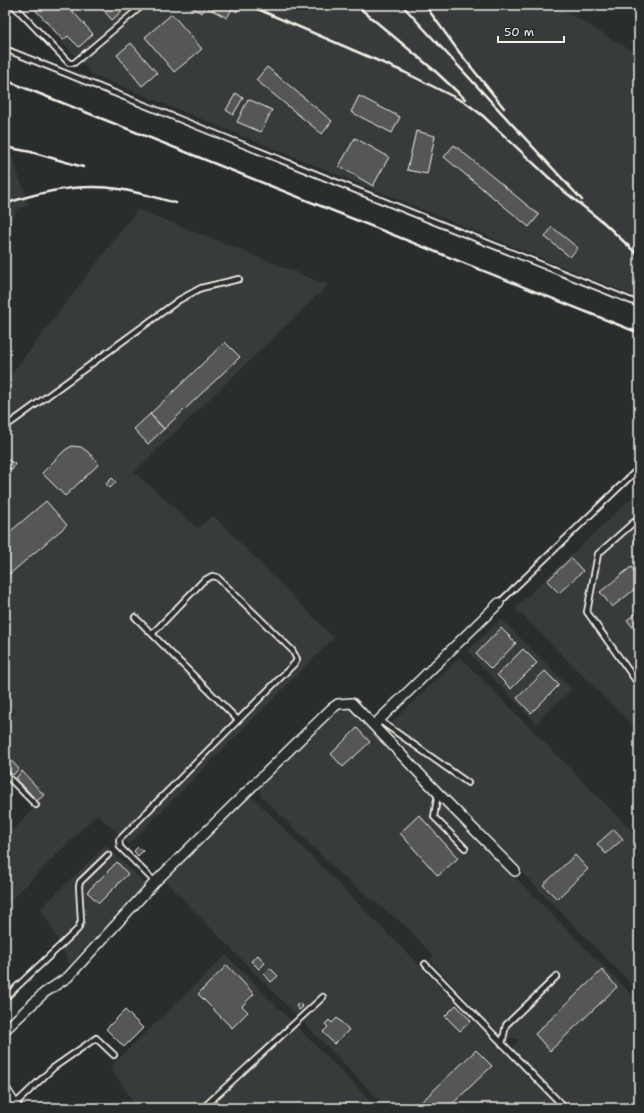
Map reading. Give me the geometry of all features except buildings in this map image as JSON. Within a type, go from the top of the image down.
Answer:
[{"type":"street","points":[[376,723],[499,603]]},
{"type":"street","points":[[5,1030],[44,993],[68,977],[155,882],[331,708],[338,704],[352,703],[376,723],[438,793],[515,871]]},
{"type":"street","points":[[5,1091],[15,1107]]},
{"type":"lane","points":[[13,5],[69,63],[74,63],[143,5]]},
{"type":"lane","points":[[5,49],[639,304]]},
{"type":"lane","points":[[5,427],[179,300],[201,288],[239,279]]},
{"type":"lane","points":[[499,603],[639,468]]},
{"type":"lane","points":[[639,521],[634,522],[598,554],[587,612],[639,685]]},
{"type":"lane","points":[[152,634],[203,581],[212,576],[217,577],[292,650],[296,659],[295,663],[118,840],[120,847],[155,882]]},
{"type":"lane","points":[[134,617],[238,720]]},
{"type":"lane","points":[[376,723],[468,783]]},
{"type":"lane","points":[[5,774],[36,805]]},
{"type":"lane","points":[[438,793],[434,817],[465,848]]},
{"type":"lane","points":[[5,998],[78,928],[81,921],[80,882],[108,855]]},
{"type":"lane","points":[[425,964],[565,1108]]},
{"type":"lane","points":[[502,1044],[506,1025],[557,976]]},
{"type":"lane","points":[[203,1108],[323,997]]},
{"type":"lane","points":[[15,1107],[53,1068],[96,1038],[114,1055]]},
{"type":"shaded area","points":[[28,5],[555,5],[639,55],[639,298],[91,74]]},
{"type":"shaded area","points":[[5,142],[7,143],[29,204],[17,210],[5,233]]},
{"type":"shaded area","points":[[138,209],[328,285],[134,472],[198,528],[213,515],[334,638],[129,844],[97,814],[5,906],[5,838],[34,808],[5,780],[5,721],[15,711],[7,703],[5,704],[5,382]]},
{"type":"shaded area","points":[[639,491],[639,732],[515,608]]},
{"type":"shaded area","points":[[501,619],[572,689],[536,723],[467,651]]},
{"type":"shaded area","points":[[460,657],[639,838],[639,992],[383,731]]},
{"type":"shaded area","points":[[343,708],[350,709],[639,1002],[639,1108],[570,1108],[512,1048],[519,1040],[498,1034],[430,960],[433,956],[408,928],[341,875],[260,795],[260,787],[337,711]]},
{"type":"shaded area","points":[[248,797],[254,798],[560,1108],[387,1108],[164,880]]},
{"type":"shaded area","points":[[106,845],[147,885],[70,964],[41,908]]},
{"type":"shaded area","points":[[226,955],[376,1108],[137,1108],[110,1067]]},
{"type":"railway","points":[[248,5],[404,72],[466,103],[482,115],[560,188],[604,223]]},
{"type":"railway","points":[[356,5],[435,71],[465,99]]},
{"type":"railway","points":[[402,5],[582,200]]},
{"type":"railway","points":[[425,5],[459,52],[504,108]]},
{"type":"railway","points":[[5,80],[639,333]]},
{"type":"railway","points":[[5,147],[31,152],[83,167]]},
{"type":"railway","points":[[5,204],[33,195],[61,189],[90,187],[126,190],[176,203]]},
{"type":"railway","points":[[601,220],[639,256]]}]
